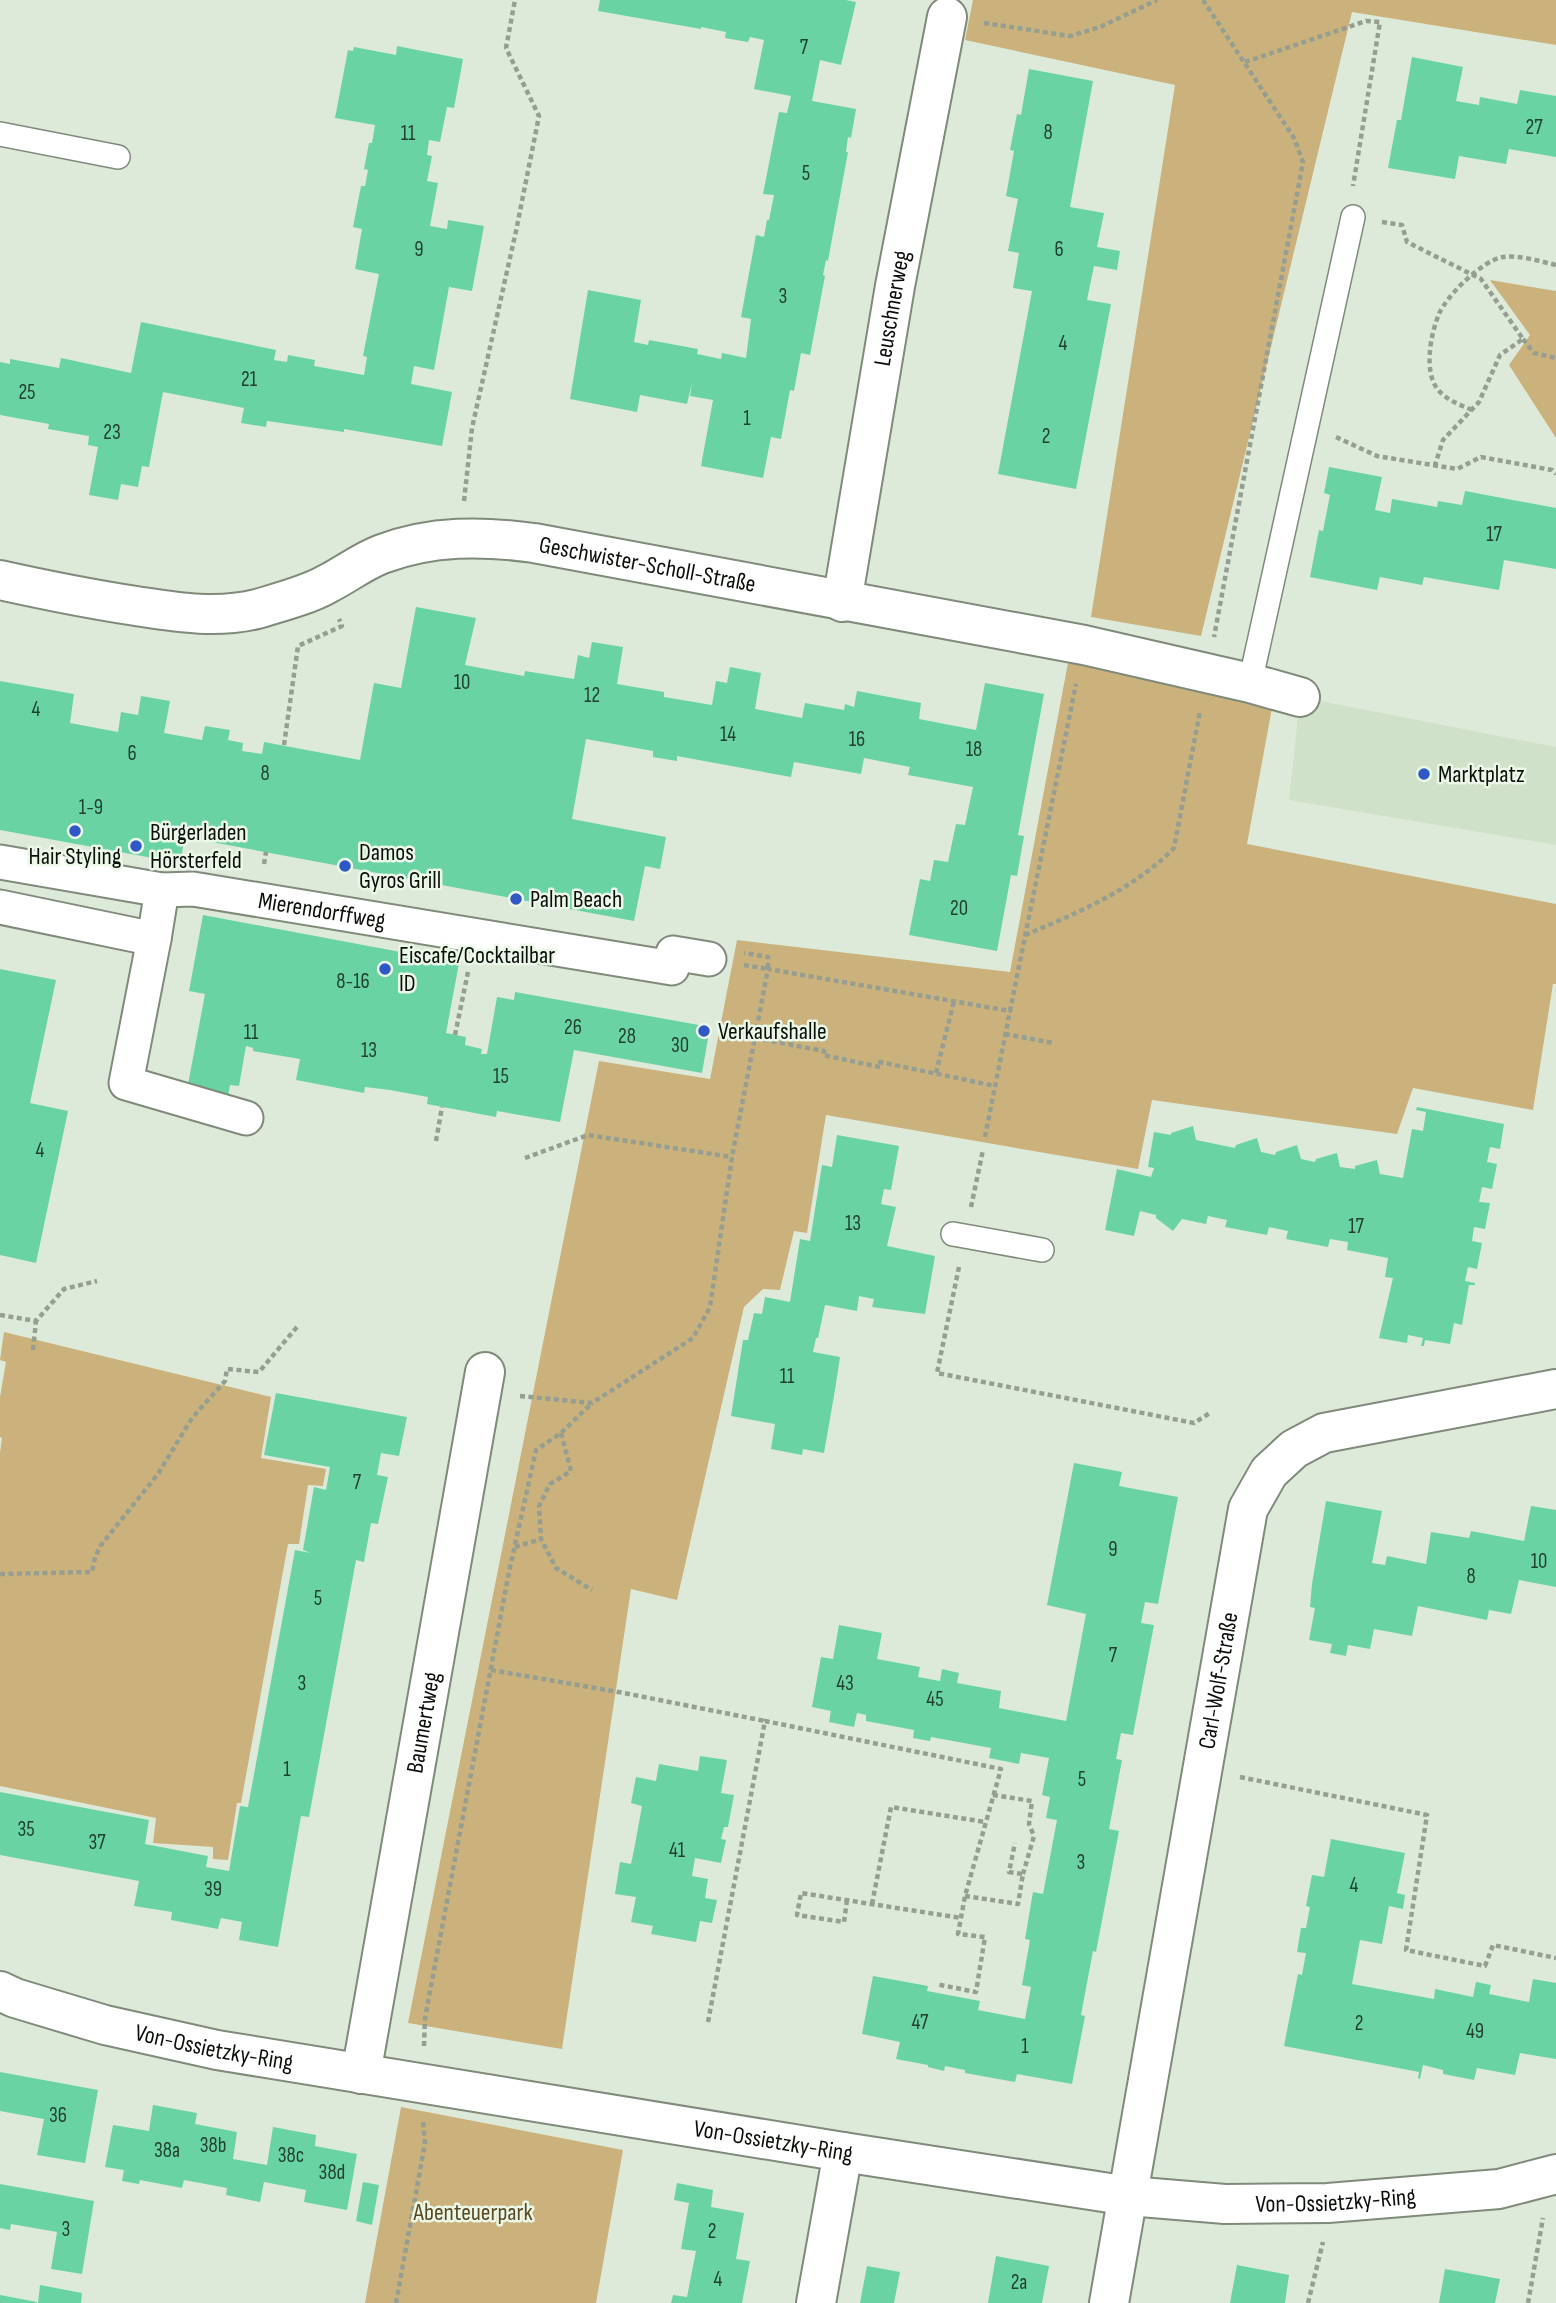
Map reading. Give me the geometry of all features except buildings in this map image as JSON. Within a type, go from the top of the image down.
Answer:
[{"type":"street","name":"Leuschnerweg","points":[[842,602],[895,286],[949,9]]},
{"type":"street","name":"Geschwister-Scholl-Straße","points":[[0,580],[195,615],[223,614],[256,609],[323,587],[379,555],[406,546],[465,537],[534,543],[1084,645],[1300,697]]},
{"type":"street","name":"Mierendorffweg","points":[[0,862],[162,890],[193,889],[672,968],[704,955]]},
{"type":"street","points":[[162,890],[125,1083],[246,1118]]},
{"type":"street","points":[[0,907],[154,939]]},
{"type":"street","name":"Baumertweg","points":[[361,2074],[483,1385]]},
{"type":"street","name":"Carl-Wolf-Straße","points":[[1109,2303],[1248,1510],[1269,1472],[1294,1449],[1324,1433],[1556,1389]]},
{"type":"street","name":"Von-Ossietzky-Ring","points":[[0,1991],[105,2025],[217,2050],[1129,2196],[1225,2204],[1328,2203],[1499,2189],[1553,2175]]},
{"type":"street","points":[[816,2303],[843,2152]]},
{"type":"lane","points":[[0,134],[118,157]]},
{"type":"lane","points":[[1250,683],[1353,217]]},
{"type":"lane","points":[[959,1235],[1042,1250]]},
{"type":"path","points":[[465,537],[463,491],[472,428],[539,116],[506,48],[515,0]]},
{"type":"path","points":[[949,9],[1070,36],[1100,27],[1157,0]]},
{"type":"path","points":[[1024,935],[1129,885],[1158,865],[1174,848],[1303,162],[1294,138],[1203,0]]},
{"type":"path","points":[[1245,62],[1366,22],[1380,23],[1354,171],[1350,208],[1353,217],[1402,225],[1407,242],[1473,275],[1487,285],[1534,353],[1556,358]]},
{"type":"path","points":[[1472,410],[1452,402],[1436,386],[1431,375],[1430,356],[1440,312],[1451,296],[1473,275],[1486,264],[1502,257],[1556,265]]},
{"type":"path","points":[[1435,465],[1443,440],[1483,395],[1500,355],[1523,339]]},
{"type":"path","points":[[1309,425],[1377,456],[1457,469],[1481,457],[1552,470],[1556,474]]},
{"type":"path","points":[[284,745],[298,646],[342,626],[323,587]]},
{"type":"path","points":[[985,1137],[1084,645]]},
{"type":"path","points":[[455,1035],[475,937]]},
{"type":"path","points":[[704,955],[768,969],[1010,1011]]},
{"type":"path","points":[[396,2303],[425,2143],[422,2083],[425,2018],[514,1547],[536,1450],[561,1433],[592,1403],[693,1338],[710,1307],[732,1157],[768,969],[768,957]]},
{"type":"path","points":[[936,1073],[954,1001]]},
{"type":"path","points":[[1005,1034],[1054,1043]]},
{"type":"path","points":[[755,1038],[824,1051],[823,1055],[880,1067],[880,1062],[995,1086]]},
{"type":"path","points":[[436,1141],[442,1107]]},
{"type":"path","points":[[525,1158],[587,1135],[732,1157]]},
{"type":"path","points":[[983,1150],[959,1235],[937,1373],[1194,1423],[1210,1413]]},
{"type":"path","points":[[33,1350],[36,1321],[64,1289],[97,1281]]},
{"type":"path","points":[[0,1315],[36,1321]]},
{"type":"path","points":[[0,1574],[92,1572],[101,1545],[158,1474],[192,1419],[225,1381],[227,1369],[259,1372],[298,1327]]},
{"type":"path","points":[[483,1385],[532,1396],[592,1403]]},
{"type":"path","points":[[561,1433],[571,1471],[550,1485],[540,1506],[541,1539],[556,1568],[592,1590]]},
{"type":"path","points":[[514,1547],[541,1539]]},
{"type":"path","points":[[491,1670],[624,1693],[1001,1769],[965,1896],[958,1934],[985,1937],[976,1992],[936,1984]]},
{"type":"path","points":[[708,2022],[765,1721]]},
{"type":"path","points":[[1203,1769],[1427,1815],[1406,1950],[1485,1966],[1493,1945],[1556,1958]]},
{"type":"path","points":[[965,1896],[1018,1904],[1034,1836],[1029,1824],[1032,1801],[993,1795]]},
{"type":"path","points":[[872,1904],[891,1807],[985,1822]]},
{"type":"path","points":[[1015,1843],[1009,1872],[1023,1874]]},
{"type":"path","points":[[847,1900],[844,1922],[797,1915],[801,1893],[847,1900],[961,1918]]},
{"type":"path","points":[[1528,2303],[1553,2175]]},
{"type":"path","points":[[1308,2303],[1323,2242],[1328,2203]]},
{"type":"shaded area","name":"Marktplatz","points":[[1300,697],[1556,747],[1556,845],[1289,800]]},
{"type":"green space","points":[[973,0],[1556,0],[1556,45],[1352,12],[1201,636],[1091,617],[1175,85],[965,40]]},
{"type":"green space","points":[[1490,280],[1556,291],[1556,438],[1509,365],[1530,335]]},
{"type":"green space","points":[[1070,652],[1274,697],[1247,844],[1556,904],[1556,984],[1553,984],[1533,1110],[1413,1088],[1397,1134],[1152,1100],[1138,1169],[826,1115],[807,1233],[794,1231],[780,1290],[763,1289],[744,1307],[677,1600],[631,1589],[562,2049],[408,2023],[599,1061],[710,1079],[737,940],[1010,972]]},
{"type":"green space","points":[[4,1332],[271,1397],[261,1458],[326,1469],[323,1486],[308,1485],[299,1544],[288,1544],[241,1803],[237,1803],[228,1860],[213,1859],[213,1847],[153,1843],[156,1818],[0,1786],[0,1397],[6,1362],[0,1360]]},
{"type":"green space","name":"Abenteuerpark","points":[[401,2107],[623,2150],[596,2303],[365,2303]]},
{"type":"place","name":"Marktplatz","points":[[1424,774]]},
{"type":"place","name":"Hair Styling","points":[[75,831]]},
{"type":"place","name":"Bürgerladen Hörsterfeld","points":[[136,846]]},
{"type":"place","name":"Damos Gyros Grill","points":[[345,866]]},
{"type":"place","name":"Palm Beach","points":[[516,899]]},
{"type":"place","name":"Eiscafe/Cocktailbar ID","points":[[385,969]]},
{"type":"place","name":"Verkaufshalle","points":[[704,1031]]}]
